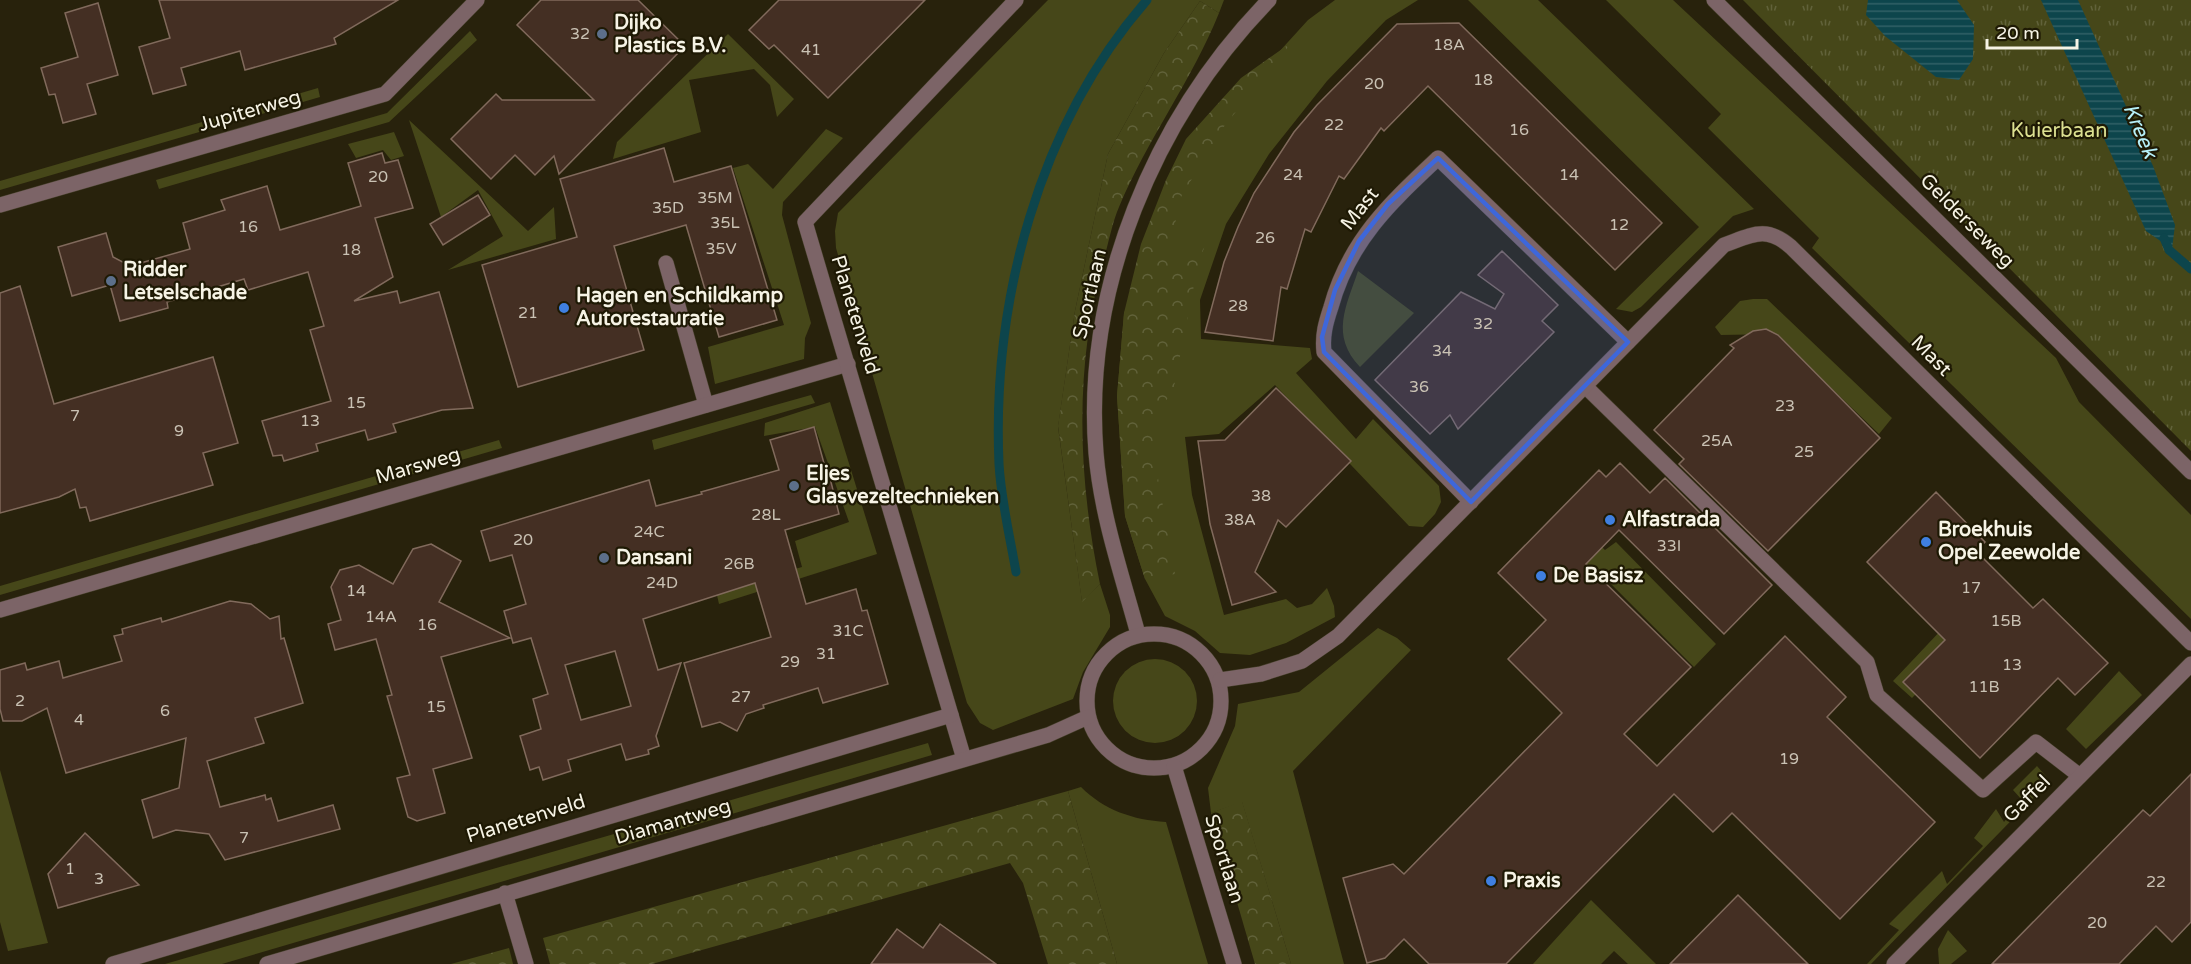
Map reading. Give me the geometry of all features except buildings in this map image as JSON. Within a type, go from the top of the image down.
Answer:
[{"type":"street","name":"Jupiterweg","points":[[0,205],[385,94],[477,0]]},
{"type":"street","name":"Sportlaan","points":[[1138,634],[1109,530],[1096,455],[1093,391],[1101,326],[1119,253],[1148,177],[1183,109],[1230,44],[1269,0]]},
{"type":"street","name":"Gelderseweg","points":[[1714,0],[2191,472]]},
{"type":"street","name":"Planetenveld","points":[[964,759],[805,222],[1008,3]]},
{"type":"street","name":"Mast","points":[[1471,502],[1324,352],[1322,337],[1335,290],[1359,241],[1388,204],[1438,158],[1629,342]]},
{"type":"street","name":"Mast","points":[[1220,680],[1260,674],[1302,661],[1338,636],[1724,245],[1760,232],[1779,236],[2191,643]]},
{"type":"street","points":[[666,263],[706,405]]},
{"type":"street","name":"Marsweg","points":[[0,610],[848,364]]},
{"type":"street","points":[[1585,386],[1867,662],[1877,695],[1983,790],[2036,742],[2080,776]]},
{"type":"street","points":[[1138,634],[1172,635],[1202,652],[1220,680],[1221,716],[1204,748],[1174,766],[1146,768],[1120,759],[1100,742],[1088,717],[1088,690],[1096,665],[1114,646],[1138,634]]},
{"type":"street","name":"Gaffel","points":[[1896,963],[2191,664]]},
{"type":"street","name":"Planetenveld","points":[[113,964],[951,715]]},
{"type":"street","name":"Diamantweg","points":[[267,964],[1048,735],[1088,717]]},
{"type":"street","name":"Sportlaan","points":[[1174,766],[1234,964]]},
{"type":"street","points":[[505,893],[526,964]]},
{"type":"highlighted area","points":[[1438,158],[1628,342],[1471,502],[1324,352],[1322,337],[1335,290],[1359,241],[1388,204]]},
{"type":"green space","points":[[1048,0],[1224,0],[1219,13],[1200,1],[1164,53],[1108,154],[1075,311],[1058,427],[1082,601],[1100,584],[1110,615],[1110,627],[1083,672],[1073,699],[993,730],[980,723],[967,703],[836,248],[835,231],[838,213]]},
{"type":"green space","points":[[1335,0],[1418,0],[1386,20],[1327,81],[1269,154],[1226,224],[1200,300],[1201,339],[1310,348],[1312,359],[1296,373],[1356,439],[1373,419],[1439,486],[1441,502],[1435,514],[1423,527],[1409,526],[1275,385],[1219,434],[1185,437],[1192,495],[1224,615],[1286,599],[1297,608],[1312,604],[1327,588],[1334,606],[1335,617],[1286,643],[1250,655],[1220,653],[1195,631],[1165,616],[1145,579],[1125,516],[1117,396],[1124,313],[1186,168],[1228,108],[1308,20]]},
{"type":"green space","points":[[1468,0],[1538,0],[1754,209],[1733,216],[1641,307],[1632,312],[1616,309],[1699,227]]},
{"type":"green space","points":[[1606,0],[1673,0],[2056,358],[2079,402],[2191,515],[2191,619],[1812,248],[1819,238],[1708,128],[1721,114]]},
{"type":"green space","name":"Kuierbaan","points":[[1743,0],[2191,0],[2191,451]]},
{"type":"green space","points":[[1200,1],[1219,13],[1196,62],[1130,182],[1112,229],[1096,292],[1088,334],[1082,417],[1087,501],[1100,584],[1082,602],[1058,426],[1075,311],[1108,154],[1164,53]]},
{"type":"green space","points":[[470,31],[477,40],[389,122],[159,189],[156,180],[387,113]]},
{"type":"green space","points":[[728,34],[794,99],[777,117],[770,85],[754,69],[689,80],[701,132],[613,159],[617,142]]},
{"type":"green space","points":[[1292,42],[1222,129],[1178,202],[1170,267],[1211,228],[1198,265],[1173,392],[1152,417],[1153,450],[1175,574],[1145,579],[1125,516],[1117,396],[1124,313],[1141,244],[1166,180],[1186,139],[1241,78]]},
{"type":"green space","points":[[318,88],[320,97],[0,190],[0,181]]},
{"type":"green space","points":[[409,120],[528,231],[554,207],[556,239],[448,270],[503,236],[478,190],[441,217]]},
{"type":"green space","points":[[826,129],[843,138],[783,202],[782,215],[811,323],[805,338],[804,359],[715,384],[708,347],[784,325],[733,168],[748,164],[773,189]]},
{"type":"green space","points":[[394,132],[404,156],[391,160],[383,150],[356,158],[348,144]]},
{"type":"green space","points":[[1358,271],[1414,313],[1360,367],[1345,344],[1343,332],[1345,309]]},
{"type":"green space","points":[[1767,299],[1892,418],[1879,434],[1775,334],[1721,335],[1715,327],[1740,301]]},
{"type":"green space","points":[[811,395],[815,403],[654,450],[652,440]]},
{"type":"green space","points":[[830,402],[877,554],[719,604],[716,591],[802,567],[795,541],[849,522],[815,427],[764,436],[765,423]]},
{"type":"green space","points":[[499,440],[502,448],[0,595],[0,586]]},
{"type":"green space","points":[[1563,509],[1605,550],[1616,542],[1716,644],[1694,667],[1598,571],[1590,579]]},
{"type":"green space","points":[[1944,627],[1965,644],[1912,698],[1893,681]]},
{"type":"green space","points":[[1378,628],[1397,638],[1411,650],[1293,771],[1344,964],[1291,964],[1242,802],[1211,813],[1208,788],[1235,726],[1238,704],[1299,692]]},
{"type":"green space","points":[[1155,659],[1171,662],[1185,671],[1194,685],[1197,701],[1194,717],[1185,731],[1171,740],[1155,743],[1139,740],[1125,731],[1116,717],[1113,701],[1116,685],[1125,671],[1139,662]]},
{"type":"green space","points":[[2119,671],[2142,695],[2086,749],[2066,729]]},
{"type":"green space","points":[[928,743],[932,755],[222,964],[165,964]]},
{"type":"green space","points":[[2037,766],[2050,781],[1871,964],[1867,964],[1899,930],[1889,924],[1942,871],[1947,884],[1983,846],[1974,838],[1996,809],[2004,822],[2022,800],[2013,790]]},
{"type":"green space","points":[[0,770],[48,943],[8,951],[0,922]]},
{"type":"green space","points":[[1081,787],[1109,808],[1142,819],[1166,822],[1208,964],[1117,964],[1068,791]]},
{"type":"green space","points":[[1068,791],[1117,964],[1048,964],[1023,883],[1010,863],[652,964],[550,964],[543,938]]},
{"type":"green space","points":[[1242,801],[1291,964],[1255,964],[1211,813]]},
{"type":"green space","points":[[1591,900],[1656,964],[1628,964],[1614,951],[1601,964],[1533,964]]},
{"type":"green space","points":[[1948,930],[1967,951],[1951,964],[1939,964],[1938,949]]},
{"type":"green space","points":[[509,948],[513,964],[451,964]]},
{"type":"water","points":[[1868,0],[1957,0],[1974,25],[1973,59],[1959,80],[1936,77],[1885,36],[1866,15]]},
{"type":"water","points":[[2041,0],[2078,0],[2153,166],[2175,225],[2172,249],[2146,231]]},
{"type":"waterway","points":[[1016,572],[999,464],[999,402],[1004,340],[1014,279],[1030,218],[1050,159],[1077,102],[1109,49],[1147,0]]},
{"type":"waterway","name":"Kreek","points":[[2164,238],[2169,250],[2191,269]]},
{"type":"place","name":"Dijko Plastics B.V.","points":[[602,34]]},
{"type":"place","name":"Ridder Letselschade","points":[[111,281]]},
{"type":"place","name":"Hagen en Schildkamp Autorestauratie","points":[[564,308]]},
{"type":"place","name":"Eljes Glasvezeltechnieken","points":[[794,486]]},
{"type":"place","name":"Alfastrada","points":[[1610,520]]},
{"type":"place","name":"Broekhuis Opel Zeewolde","points":[[1926,542]]},
{"type":"place","name":"Dansani","points":[[604,558]]},
{"type":"place","name":"De Basisz","points":[[1541,576]]},
{"type":"place","name":"Praxis","points":[[1491,881]]}]
